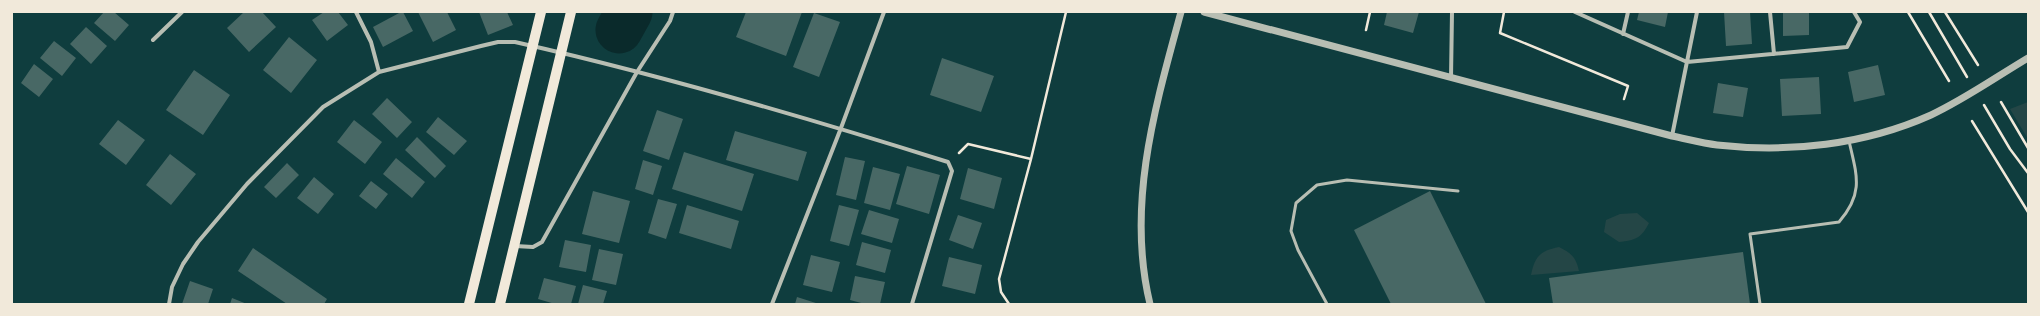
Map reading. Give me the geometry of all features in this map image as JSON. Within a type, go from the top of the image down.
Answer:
[{"type":"main road","points":[[469,304],[541,12]]},
{"type":"main road","points":[[500,304],[571,12]]},
{"type":"street","points":[[153,40],[182,12]]},
{"type":"street","points":[[356,12],[371,42],[379,72]]},
{"type":"street","points":[[514,246],[533,247],[542,242],[637,72],[670,21],[673,12]]},
{"type":"street","points":[[772,304],[841,128],[884,12]]},
{"type":"street","points":[[1150,304],[1142,251],[1141,202],[1144,172],[1155,107],[1181,12]]},
{"type":"street","points":[[1204,12],[1451,79],[1672,136],[1716,145],[1773,149],[1848,141],[1900,127],[1931,115],[2028,58]]},
{"type":"street","points":[[1451,79],[1452,12]]},
{"type":"street","points":[[1575,12],[1687,62],[1846,47],[1860,22],[1854,12]]},
{"type":"street","points":[[1623,34],[1628,12]]},
{"type":"street","points":[[1672,136],[1697,12]]},
{"type":"street","points":[[1770,12],[1774,54]]},
{"type":"street","points":[[169,304],[172,287],[183,264],[198,242],[247,184],[323,107],[379,72],[498,42],[515,42],[630,70],[841,128],[948,162],[952,171],[912,304]]},
{"type":"lane","points":[[1760,304],[1750,234],[1839,222],[1849,210],[1856,195],[1855,171],[1848,141]]},
{"type":"lane","points":[[1327,304],[1298,250],[1292,231],[1296,203],[1312,189],[1317,185],[1347,180],[1458,190]]},
{"type":"path","points":[[1009,304],[1001,292],[999,279],[1032,160],[1066,12]]},
{"type":"path","points":[[1366,30],[1370,12]]},
{"type":"path","points":[[1504,12],[1500,33],[1628,86],[1624,100]]},
{"type":"path","points":[[1908,12],[1949,81]]},
{"type":"path","points":[[1929,12],[1935,24]]},
{"type":"path","points":[[1945,12],[1978,65]]},
{"type":"path","points":[[2000,102],[2028,148]]},
{"type":"path","points":[[1972,120],[2028,212]]},
{"type":"path","points":[[948,162],[968,144],[1032,160]]},
{"type":"path","points":[[2010,149],[2028,173]]},
{"type":"shaded area","points":[[2028,102],[2028,139],[2010,109]]},
{"type":"shaded area","points":[[1637,213],[1649,223],[1637,238],[1619,242],[1604,232],[1606,220],[1620,214]]},
{"type":"shaded area","points":[[1559,247],[1567,251],[1572,256],[1579,271],[1531,275],[1534,263],[1539,255],[1547,250]]},
{"type":"building","points":[[104,12],[114,12],[129,25],[115,41],[94,23]]},
{"type":"building","points":[[244,12],[262,12],[276,27],[249,52],[227,28]]},
{"type":"building","points":[[324,12],[338,12],[348,25],[327,41],[312,20]]},
{"type":"building","points":[[403,12],[413,31],[383,47],[373,27]]},
{"type":"building","points":[[418,12],[447,12],[456,30],[433,42]]},
{"type":"building","points":[[479,12],[507,12],[513,25],[488,35]]},
{"type":"building","points":[[746,12],[802,12],[786,56],[736,37]]},
{"type":"building","points":[[1387,12],[1419,12],[1413,33],[1384,25]]},
{"type":"building","points":[[1639,12],[1668,12],[1665,27],[1637,20]]},
{"type":"building","points":[[1724,12],[1750,12],[1752,44],[1726,46]]},
{"type":"building","points":[[1783,12],[1809,12],[1809,35],[1783,36]]},
{"type":"building","points":[[814,13],[840,22],[819,77],[793,67]]},
{"type":"building","points":[[86,27],[107,46],[91,64],[70,44]]},
{"type":"building","points":[[289,37],[317,60],[291,93],[263,70]]},
{"type":"building","points":[[54,41],[76,58],[62,76],[40,58]]},
{"type":"building","points":[[942,58],[994,76],[981,112],[930,95]]},
{"type":"building","points":[[34,64],[53,79],[39,97],[21,83]]},
{"type":"building","points":[[1878,65],[1885,95],[1854,102],[1848,72]]},
{"type":"building","points":[[194,70],[230,95],[203,135],[166,110]]},
{"type":"building","points":[[1819,77],[1821,114],[1782,116],[1780,79]]},
{"type":"building","points":[[1718,83],[1748,88],[1743,117],[1713,113]]},
{"type":"building","points":[[387,98],[412,122],[397,138],[372,114]]},
{"type":"building","points":[[657,110],[683,119],[669,160],[643,151]]},
{"type":"building","points":[[438,117],[467,141],[454,155],[426,132]]},
{"type":"building","points":[[118,120],[145,140],[126,165],[99,144]]},
{"type":"building","points":[[354,120],[382,142],[365,164],[337,142]]},
{"type":"building","points":[[735,131],[807,152],[798,181],[726,160]]},
{"type":"building","points":[[417,137],[446,166],[435,178],[405,150]]},
{"type":"building","points":[[684,152],[754,174],[742,211],[672,189]]},
{"type":"building","points":[[170,154],[196,174],[171,205],[146,185]]},
{"type":"building","points":[[845,157],[865,161],[856,200],[836,195]]},
{"type":"building","points":[[396,158],[425,182],[412,198],[383,174]]},
{"type":"building","points":[[643,160],[662,166],[653,195],[635,189]]},
{"type":"building","points":[[287,163],[299,175],[276,198],[264,187]]},
{"type":"building","points":[[907,166],[940,175],[929,214],[896,204]]},
{"type":"building","points":[[873,167],[900,174],[890,210],[864,203]]},
{"type":"building","points":[[968,168],[1002,178],[994,209],[960,199]]},
{"type":"building","points":[[314,177],[334,194],[318,214],[297,198]]},
{"type":"building","points":[[371,181],[388,194],[376,209],[359,196]]},
{"type":"building","points":[[593,191],[630,201],[619,243],[582,234]]},
{"type":"building","points":[[1430,191],[1486,304],[1391,304],[1354,230]]},
{"type":"building","points":[[658,199],[677,204],[666,239],[648,233]]},
{"type":"building","points":[[687,205],[739,221],[731,249],[679,233]]},
{"type":"building","points":[[839,205],[859,210],[849,246],[830,241]]},
{"type":"building","points":[[869,210],[899,219],[892,243],[861,234]]},
{"type":"building","points":[[958,215],[982,223],[973,249],[949,240]]},
{"type":"building","points":[[565,240],[591,245],[586,272],[559,267]]},
{"type":"building","points":[[862,242],[891,250],[885,273],[856,265]]},
{"type":"building","points":[[253,248],[327,299],[324,304],[287,304],[238,271]]},
{"type":"building","points":[[599,249],[623,254],[616,285],[592,280]]},
{"type":"building","points":[[1743,252],[1750,304],[1553,304],[1549,278]]},
{"type":"building","points":[[811,255],[840,262],[832,292],[803,285]]},
{"type":"building","points":[[949,257],[982,265],[975,294],[942,286]]},
{"type":"building","points":[[855,276],[885,282],[880,304],[865,304],[850,300]]},
{"type":"building","points":[[544,278],[576,286],[571,304],[555,304],[538,299]]},
{"type":"building","points":[[190,281],[213,289],[208,304],[182,304]]},
{"type":"building","points":[[583,285],[607,291],[603,304],[578,304]]},
{"type":"building","points":[[797,297],[819,304],[795,304]]},
{"type":"building","points":[[232,298],[247,304],[230,304]]},
{"type":"waterway","points":[[619,30],[629,12]]}]
